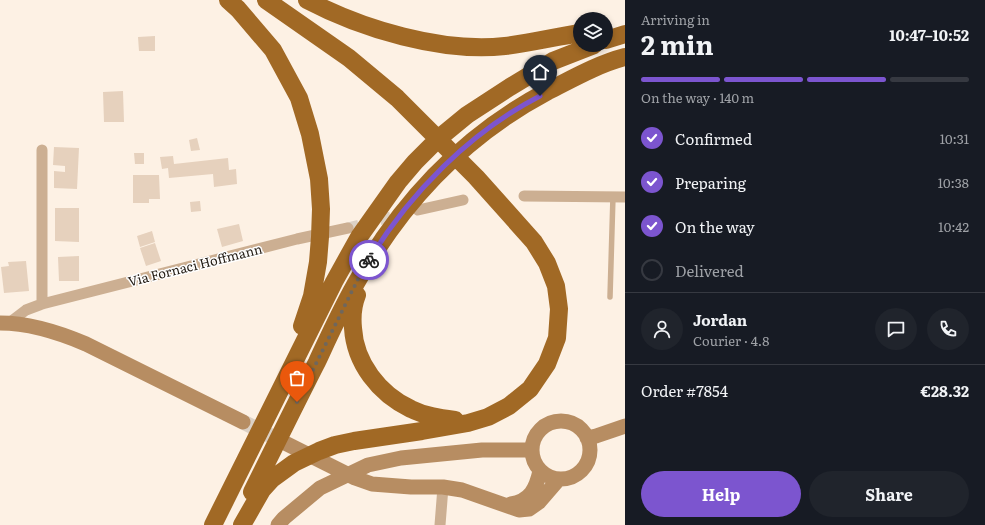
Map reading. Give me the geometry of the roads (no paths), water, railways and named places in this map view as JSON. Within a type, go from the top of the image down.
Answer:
[{"type":"highway","points":[[207,525],[300,331],[312,296],[318,262],[321,209],[319,179],[310,134],[299,98],[273,50],[238,9],[228,0]]},
{"type":"highway","points":[[242,525],[262,490],[272,479],[294,463],[319,451],[334,445],[354,441],[422,431],[468,422],[488,417],[509,406],[530,388],[547,364],[557,338],[559,309],[556,286],[547,263],[534,242],[508,211],[476,177],[397,98],[349,58],[266,0]]},
{"type":"highway","points":[[307,0],[357,22],[393,33],[434,43],[455,46],[504,46],[573,34]]},
{"type":"highway","points":[[613,27],[625,25]]},
{"type":"highway","points":[[613,38],[625,34]]},
{"type":"highway","points":[[213,525],[341,269],[359,237],[398,182],[439,138],[467,115],[553,61],[576,52]]},
{"type":"highway","points":[[236,525],[358,279],[383,239],[414,198],[456,155],[483,133],[527,102],[567,81],[613,60],[625,57]]},
{"type":"highway","points":[[383,239],[378,256],[355,300],[352,319],[354,342],[361,363],[376,382],[391,397],[410,409],[426,416],[468,422]]},
{"type":"main road","name":"Via Fornaci Hoffmann","points":[[4,323],[41,328],[61,333],[243,422]]},
{"type":"main road","points":[[564,421],[574,424],[582,430],[587,438],[590,446],[590,455],[587,464],[582,471],[575,476],[558,480],[549,477],[540,471],[536,465],[531,450],[533,441],[538,432],[545,425],[564,421]]},
{"type":"main road","points":[[587,438],[625,426]]},
{"type":"main road","points":[[287,444],[355,478],[372,484],[411,487],[443,486],[462,490],[519,510],[529,509],[539,502],[558,480]]},
{"type":"main road","points":[[278,525],[284,518],[320,488],[368,465],[401,458],[482,450],[531,450]]},
{"type":"main road","points":[[504,506],[525,500],[533,493],[538,484],[540,471]]},
{"type":"street","points":[[42,150],[42,304]]},
{"type":"street","points":[[524,196],[625,197]]},
{"type":"street","points":[[418,210],[463,200]]},
{"type":"street","name":"Via Fornaci Hoffmann","points":[[4,323],[26,310],[42,304],[297,239],[348,228]]},
{"type":"street","points":[[440,525],[443,486]]},
{"type":"lane","points":[[610,297],[613,196]]},
{"type":"tunnel","points":[[348,228],[402,214]]},
{"type":"tunnel","points":[[243,422],[287,444]]}]
